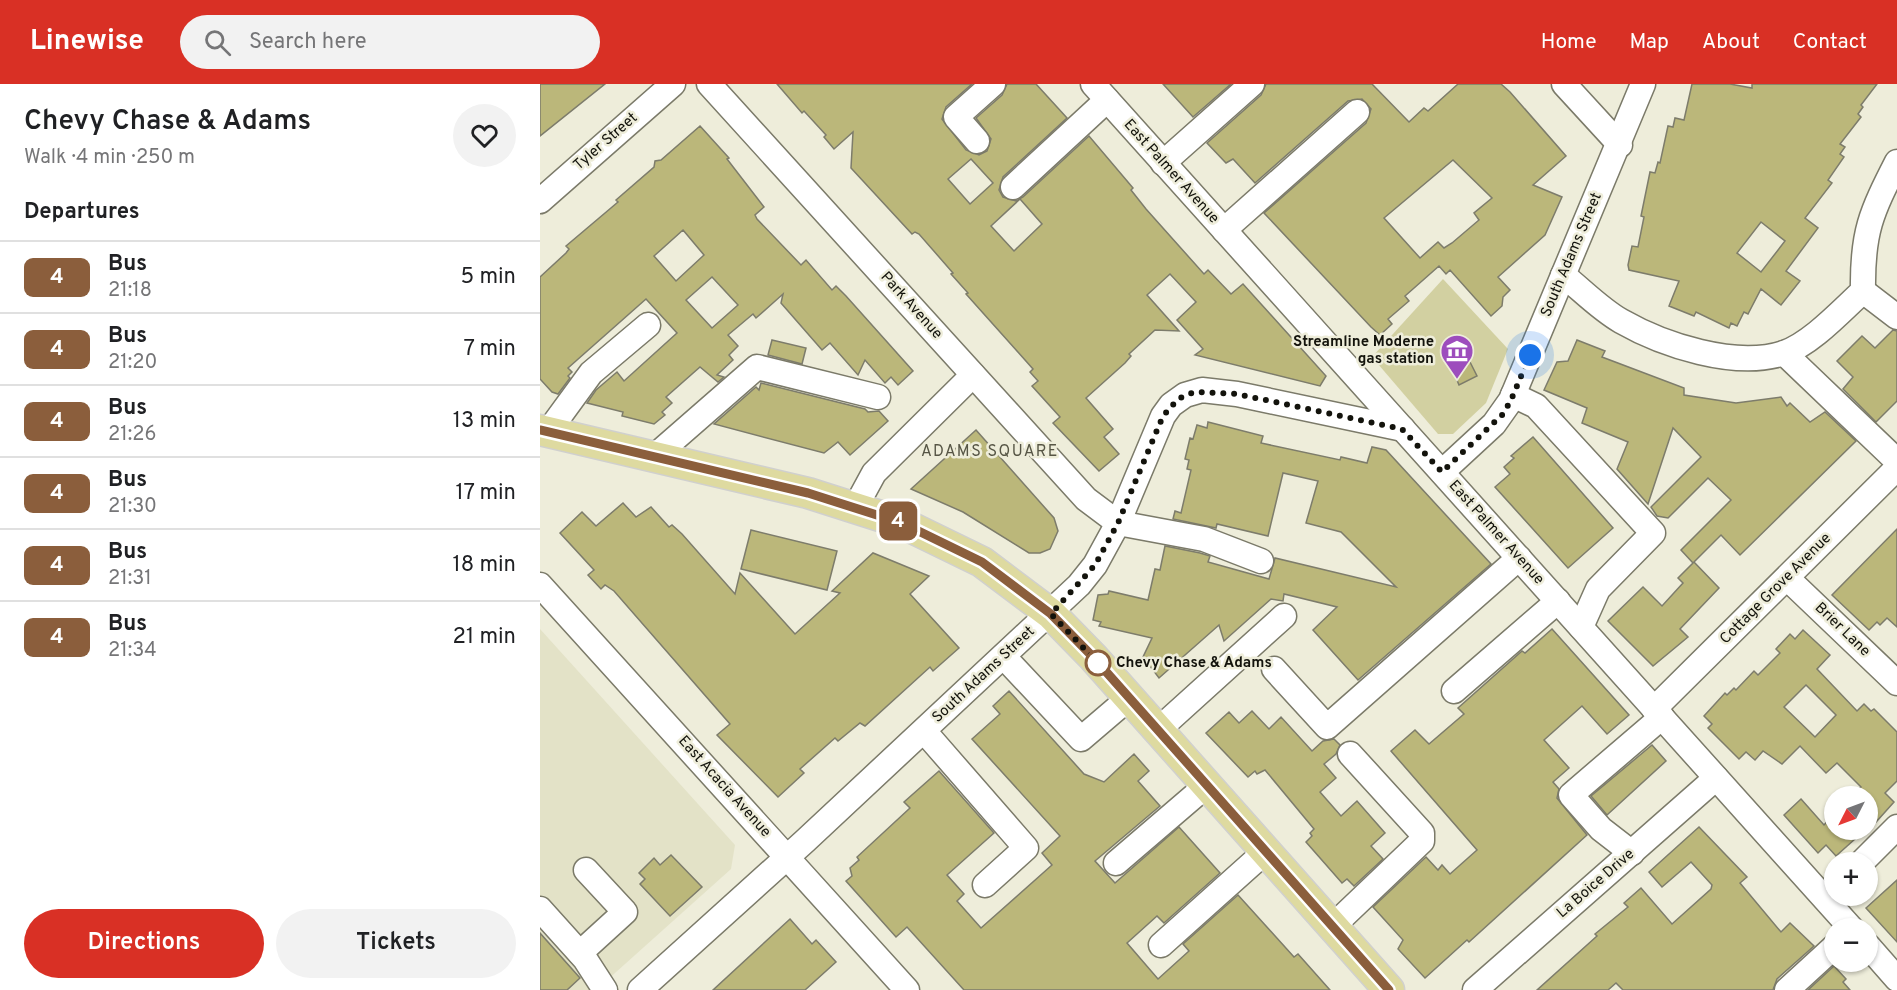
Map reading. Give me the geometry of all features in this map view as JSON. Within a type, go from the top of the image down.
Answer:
[{"type":"main road","points":[[544,431],[808,493],[902,523],[982,562],[1051,614],[1158,730],[1389,990]]},
{"type":"street","name":"Tyler Street","points":[[540,201],[673,84]]},
{"type":"street","name":"Park Avenue","points":[[709,84],[1086,499],[1118,523]]},
{"type":"street","points":[[977,141],[956,117],[993,84]]},
{"type":"street","points":[[1163,163],[1252,84]]},
{"type":"street","points":[[1564,84],[1620,145]]},
{"type":"street","name":"South Adams Street","points":[[1442,472],[1494,424],[1514,395],[1620,145],[1643,84]]},
{"type":"street","points":[[1013,187],[1100,92]]},
{"type":"street","name":"East Palmer Avenue","points":[[1100,92],[1716,778],[1824,888]]},
{"type":"street","points":[[1224,230],[1357,112]]},
{"type":"street","points":[[1563,275],[1620,320],[1678,347],[1722,356],[1784,353],[1822,330],[1863,291],[1862,251],[1867,228],[1875,206],[1897,162]]},
{"type":"street","points":[[1863,291],[1897,316]]},
{"type":"street","points":[[544,431],[591,374],[648,325]]},
{"type":"street","points":[[1784,353],[1897,461]]},
{"type":"street","points":[[655,456],[756,367],[878,397]]},
{"type":"street","points":[[855,508],[874,473],[973,375]]},
{"type":"street","name":"South Adams Street","points":[[640,990],[1051,614],[1095,565],[1118,523],[1163,416],[1178,399],[1194,392],[1237,394],[1402,429]]},
{"type":"street","points":[[1514,395],[1536,406],[1653,533],[1598,589],[1581,627]]},
{"type":"street","name":"Cottage Grove Avenue","points":[[1632,853],[1601,829],[1571,795],[1658,713],[1787,578],[1897,468]]},
{"type":"street","points":[[1118,523],[1204,539],[1261,561]]},
{"type":"street","points":[[1274,669],[1327,728],[1519,558]]},
{"type":"street","name":"Brier Lane","points":[[1787,578],[1897,682]]},
{"type":"street","name":"East Acacia Avenue","points":[[540,585],[907,990]]},
{"type":"street","points":[[1454,691],[1558,601]]},
{"type":"street","points":[[1158,730],[1284,616]]},
{"type":"street","points":[[1004,657],[1081,739],[1129,698]]},
{"type":"street","points":[[924,731],[1026,848],[985,885]]},
{"type":"street","points":[[1333,927],[1422,841],[1422,833],[1350,754]]},
{"type":"street","name":"La Boice Drive","points":[[1475,990],[1716,778]]},
{"type":"street","points":[[1116,862],[1207,785]]},
{"type":"street","points":[[1872,852],[1897,827]]},
{"type":"street","points":[[1161,945],[1266,851]]},
{"type":"street","points":[[580,953],[625,912],[586,870]]},
{"type":"street","points":[[540,909],[580,953],[594,986]]},
{"type":"street","points":[[1787,990],[1824,956]]},
{"type":"street","points":[[1878,957],[1897,979]]},
{"type":"shaded area","points":[[1443,279],[1508,349],[1486,403],[1453,434],[1438,434],[1372,357]]},
{"type":"shaded area","points":[[540,629],[735,845],[731,869],[596,990],[540,990]]},
{"type":"building","points":[[540,84],[605,84],[540,136]]},
{"type":"building","points":[[777,84],[972,84],[946,107],[942,119],[966,150],[979,155],[987,151],[991,139],[976,118],[1002,95],[1007,84],[1036,84],[1067,118],[1003,177],[999,190],[1003,197],[1016,201],[1023,197],[1089,136],[1133,188],[1131,190],[1146,209],[1204,274],[1208,270],[1231,294],[1243,284],[1326,376],[1320,386],[1195,355],[1203,349],[1177,320],[1196,302],[1170,274],[1147,295],[1179,331],[1155,330],[1129,354],[1131,356],[1125,363],[1086,398],[1113,429],[1104,437],[1119,454],[1099,471],[1053,423],[1060,417],[1032,386],[1038,381],[1030,372],[1033,369],[966,294],[968,293],[951,274],[953,273],[919,234],[915,232],[912,234],[851,168],[853,132],[834,149],[824,137],[826,135],[804,111],[802,113]],"holes":[[[971,159],[993,183],[970,204],[948,179]],[[1020,199],[1042,224],[1014,251],[991,226]]]},
{"type":"building","points":[[1163,84],[1231,84],[1193,117]]},
{"type":"building","points":[[1266,84],[1372,84],[1409,122],[1424,108],[1428,111],[1458,84],[1501,84],[1566,156],[1533,185],[1562,197],[1545,235],[1498,277],[1510,290],[1503,297],[1502,306],[1491,316],[1450,270],[1446,274],[1439,266],[1405,296],[1409,301],[1388,319],[1392,324],[1380,335],[1264,213],[1366,123],[1371,109],[1362,99],[1348,101],[1255,183],[1233,159],[1226,163],[1207,143],[1261,95]],"holes":[[[1453,160],[1492,198],[1474,213],[1479,220],[1452,243],[1444,248],[1438,242],[1420,258],[1384,218]]]},
{"type":"building","points":[[1692,84],[1730,84],[1752,88],[1752,84],[1877,84],[1861,105],[1863,107],[1858,114],[1861,117],[1840,144],[1845,147],[1840,154],[1844,157],[1828,180],[1832,183],[1805,218],[1818,228],[1786,271],[1800,281],[1781,305],[1761,289],[1748,314],[1744,312],[1737,326],[1731,323],[1729,328],[1696,312],[1694,316],[1669,306],[1679,281],[1629,270],[1632,246],[1638,247],[1644,217],[1641,216],[1650,172],[1655,173],[1658,162],[1660,163],[1668,126],[1673,127],[1675,118],[1684,120]],"holes":[[[1761,222],[1785,241],[1761,272],[1737,253]]]},
{"type":"building","points":[[700,126],[729,158],[727,159],[764,207],[755,215],[757,219],[801,265],[806,260],[832,290],[836,286],[913,371],[898,385],[891,377],[885,383],[865,360],[858,375],[830,343],[822,350],[781,303],[783,294],[756,318],[753,314],[728,335],[738,346],[729,355],[733,360],[717,375],[724,377],[718,382],[700,367],[666,397],[672,403],[662,412],[665,415],[654,424],[622,416],[623,412],[587,403],[596,390],[617,372],[624,381],[677,333],[646,299],[568,368],[572,372],[568,376],[570,378],[558,394],[552,392],[540,379],[540,277],[566,253],[569,249],[566,246],[618,202],[616,200],[654,167],[655,161],[661,160]],"holes":[[[683,230],[704,255],[676,281],[654,256]],[[712,277],[738,305],[712,328],[686,300]]]},
{"type":"building","points":[[1893,330],[1897,331],[1897,401],[1876,422],[1843,389],[1853,377],[1837,361],[1862,336],[1875,348]]},
{"type":"building","points":[[772,340],[806,348],[802,364],[768,355]]},
{"type":"building","points":[[1577,340],[1605,351],[1602,357],[1684,388],[1684,395],[1736,403],[1781,397],[1787,406],[1790,403],[1810,422],[1825,412],[1856,441],[1740,555],[1721,535],[1694,562],[1719,588],[1680,629],[1688,637],[1653,666],[1608,621],[1643,587],[1662,606],[1683,583],[1678,578],[1693,563],[1681,550],[1731,500],[1708,478],[1668,518],[1657,516],[1651,507],[1701,457],[1673,428],[1648,504],[1617,469],[1628,442],[1582,423],[1587,408],[1544,390],[1557,362],[1568,361]]},
{"type":"building","points":[[1469,360],[1477,376],[1459,385],[1452,368]]},
{"type":"building","points":[[761,383],[865,409],[868,412],[879,411],[888,421],[850,455],[838,442],[824,453],[714,424],[756,387],[759,390]]},
{"type":"building","points":[[1208,422],[1263,436],[1261,443],[1340,460],[1341,457],[1367,463],[1372,447],[1386,450],[1491,564],[1358,680],[1313,630],[1337,607],[1284,594],[1283,601],[1271,599],[1224,641],[1219,625],[1159,678],[1143,657],[1152,638],[1099,626],[1101,622],[1093,620],[1098,595],[1108,594],[1109,591],[1148,600],[1155,569],[1160,570],[1165,546],[1210,556],[1208,562],[1269,579],[1275,558],[1396,587],[1341,532],[1306,523],[1318,481],[1283,473],[1268,536],[1217,524],[1216,528],[1173,519],[1175,511],[1181,513],[1191,470],[1187,469],[1189,460],[1185,459],[1190,438],[1193,439],[1197,425],[1207,428]]},
{"type":"building","points":[[976,430],[1054,518],[1058,531],[1050,549],[1040,553],[1029,553],[963,512],[911,489]]},
{"type":"building","points":[[1533,437],[1613,528],[1568,568],[1495,487],[1510,474],[1504,467],[1514,458],[1511,456]]},
{"type":"building","points":[[623,503],[636,517],[651,507],[669,527],[672,525],[682,534],[735,594],[740,573],[795,634],[840,593],[832,591],[873,553],[929,576],[910,594],[959,648],[933,671],[930,667],[865,726],[860,723],[838,741],[835,738],[800,769],[804,773],[778,797],[717,735],[730,724],[614,591],[605,585],[601,589],[588,575],[594,570],[560,533],[582,512],[596,526]]},
{"type":"building","points":[[1897,529],[1897,627],[1887,618],[1880,625],[1877,622],[1869,630],[1832,595]]},
{"type":"building","points":[[751,530],[837,551],[827,590],[741,569]]},
{"type":"building","points":[[1552,629],[1629,715],[1607,734],[1582,706],[1544,740],[1569,768],[1553,782],[1559,789],[1557,798],[1587,835],[1469,942],[1467,940],[1425,978],[1398,949],[1403,940],[1373,907],[1426,857],[1438,870],[1442,865],[1450,874],[1477,850],[1391,751],[1415,730],[1429,744],[1464,714],[1458,708],[1522,651],[1525,653]]},
{"type":"building","points":[[1803,630],[1830,655],[1817,669],[1857,711],[1864,704],[1871,711],[1874,709],[1897,732],[1897,781],[1885,793],[1894,802],[1878,820],[1878,786],[1860,786],[1837,763],[1826,773],[1800,746],[1782,764],[1763,751],[1755,760],[1746,752],[1739,759],[1708,728],[1712,724],[1704,716],[1725,693],[1727,695],[1734,688],[1736,690],[1754,671],[1758,675],[1780,653],[1776,649],[1790,634],[1795,639]],"holes":[[[1806,685],[1836,715],[1815,737],[1784,707]]]},
{"type":"building","points":[[1009,691],[1084,774],[1104,782],[1134,754],[1149,771],[1138,781],[1160,806],[1095,861],[1115,883],[1179,827],[1220,873],[1164,923],[1157,916],[1127,943],[1158,979],[1189,951],[1183,944],[1238,895],[1294,957],[1298,954],[1330,990],[964,990],[907,927],[896,937],[846,881],[852,876],[850,868],[859,860],[857,857],[910,808],[904,802],[939,771],[994,833],[947,875],[964,894],[957,901],[981,928],[1052,865],[1042,853],[1060,836],[972,739],[1000,714],[993,706]]},
{"type":"building","points":[[1252,711],[1269,729],[1281,717],[1312,751],[1323,741],[1334,739],[1340,745],[1336,754],[1324,764],[1336,778],[1320,792],[1341,816],[1357,801],[1385,833],[1371,846],[1383,859],[1354,886],[1347,879],[1342,883],[1306,842],[1312,836],[1310,833],[1314,829],[1265,770],[1257,774],[1255,771],[1248,777],[1206,733],[1229,712],[1239,723]]},
{"type":"building","points":[[1652,745],[1666,761],[1607,815],[1591,796]]},
{"type":"building","points":[[1801,799],[1824,825],[1824,840],[1854,840],[1840,852],[1832,852],[1826,845],[1818,853],[1784,815]]},
{"type":"building","points":[[1699,827],[1747,877],[1740,883],[1781,932],[1790,923],[1814,946],[1777,979],[1773,990],[1623,990],[1616,983],[1608,990],[1537,990],[1597,936],[1595,934],[1628,907],[1624,903],[1641,888],[1672,924],[1711,889],[1712,885],[1691,862],[1662,887],[1649,872]]},
{"type":"building","points":[[671,855],[702,887],[670,916],[640,884],[645,879],[639,873],[654,858],[660,865]]},
{"type":"building","points":[[1897,880],[1897,942],[1878,921],[1878,918],[1875,918],[1866,908],[1878,906],[1878,897]]},
{"type":"building","points":[[790,919],[812,944],[816,940],[836,962],[805,990],[713,990]]},
{"type":"building","points":[[540,933],[580,978],[567,990],[540,990]]},
{"type":"building","points":[[1828,972],[1840,972],[1846,979],[1843,982],[1850,990],[1808,990]]},
{"type":"bus line","name":"4","points":[[540,430],[808,493],[902,523],[982,562],[1051,614],[1093,657],[1389,990]]},
{"type":"place","name":"Streamline Moderne gas station","points":[[1457,380]]},
{"type":"place","name":"Chevy Chase & Adams","points":[[1098,663]]},
{"type":"district","name":"ADAMS SQUARE","points":[[990,452]]},
{"type":"route","points":[[1098,663],[1051,614],[1095,565],[1118,523],[1156,428],[1167,410],[1178,399],[1202,390],[1219,391],[1402,429],[1442,472],[1503,414],[1530,355]]}]
